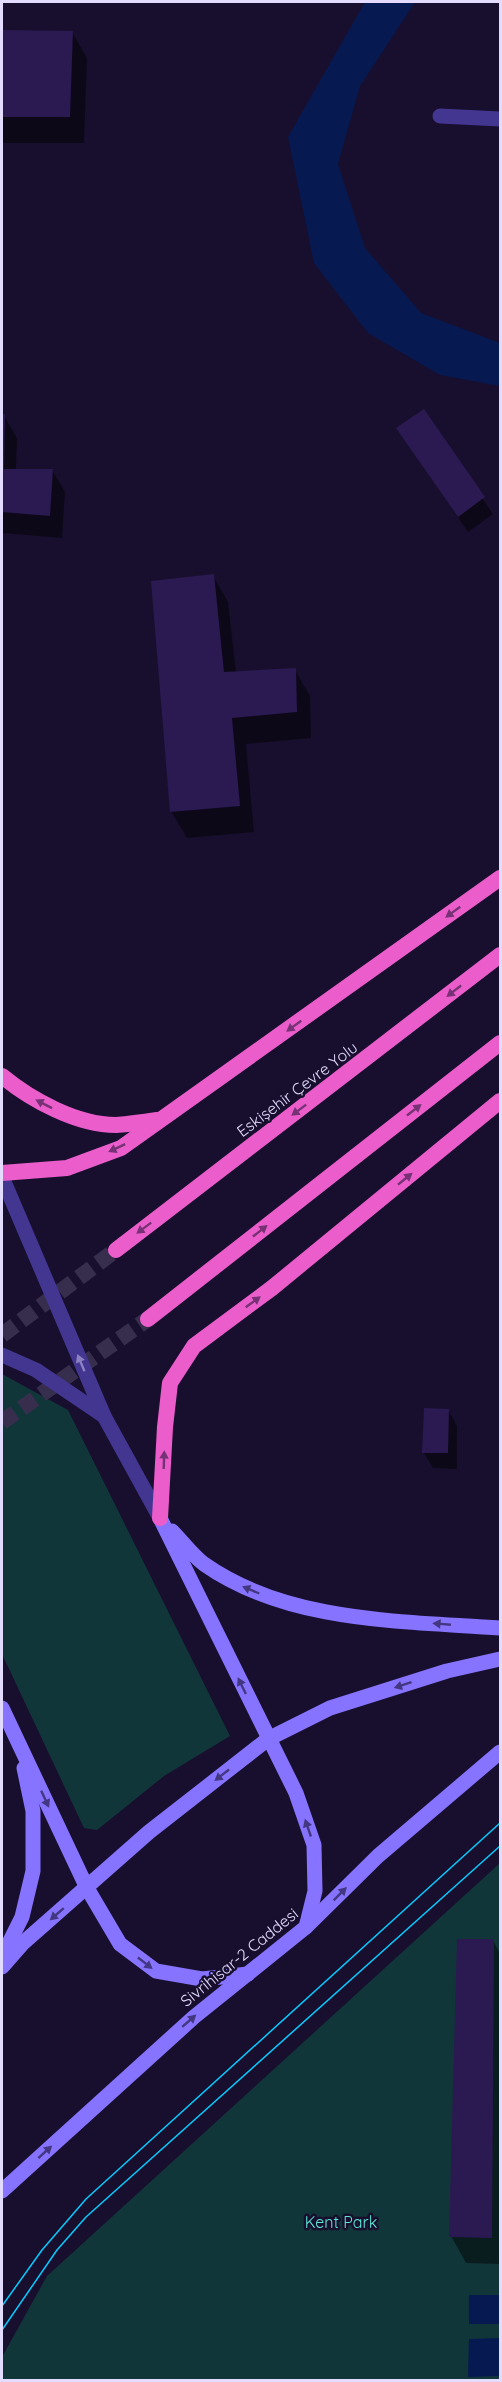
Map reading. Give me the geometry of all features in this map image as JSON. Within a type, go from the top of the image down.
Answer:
[{"type":"highway","points":[[2,1175],[67,1168],[121,1148],[501,878]]},
{"type":"highway","name":"Eskişehir Çevre Yolu","points":[[116,1250],[501,955]]},
{"type":"highway","points":[[148,1319],[501,1043]]},
{"type":"highway","points":[[2,1077],[21,1092],[66,1116],[114,1125],[161,1120]]},
{"type":"highway","points":[[160,1518],[165,1426],[170,1383],[194,1346],[272,1288],[501,1101]]},
{"type":"main road","points":[[160,1518],[202,1563],[250,1591],[331,1614],[501,1628]]},
{"type":"main road","points":[[160,1518],[296,1793],[314,1845],[315,1891],[306,1927]]},
{"type":"main road","points":[[2,1967],[23,1943],[149,1832],[268,1739],[330,1708],[447,1671],[501,1659]]},
{"type":"main road","points":[[2,1708],[87,1888],[120,1944],[156,1971],[202,1979],[249,1974]]},
{"type":"main road","points":[[2,1957],[22,1917],[33,1871],[33,1811],[18,1742]]},
{"type":"main road","name":"Sivrihisar-2 Caddesi","points":[[2,2191],[194,2017],[306,1927],[378,1856],[501,1752]]},
{"type":"street","points":[[440,116],[501,119]]},
{"type":"street","points":[[2,1175],[104,1416],[160,1518]]},
{"type":"street","points":[[2,1355],[36,1370],[104,1416]]},
{"type":"green space","points":[[2,1374],[68,1410],[230,1736],[164,1776],[97,1830],[84,1828],[2,1654]]},
{"type":"green space","name":"Kent Park","points":[[500,1863],[500,2380],[2,2380],[2,2357],[47,2276]]},
{"type":"shaded area","points":[[365,2],[415,2],[360,86],[338,164],[365,248],[421,313],[500,343],[500,386],[440,375],[368,333],[314,263],[288,137]]},
{"type":"shaded area","points":[[469,2295],[500,2295],[500,2324],[469,2324]]},
{"type":"shaded area","points":[[500,2338],[500,2376],[468,2377],[469,2339]]},
{"type":"building","points":[[2,30],[73,31],[70,117],[2,117]]},
{"type":"building","points":[[424,409],[485,497],[458,517],[396,428]]},
{"type":"building","points":[[2,414],[5,414],[4,469],[53,469],[50,516],[2,512]]},
{"type":"building","points":[[214,574],[224,672],[296,668],[297,712],[232,718],[240,806],[170,812],[151,581]]},
{"type":"building","points":[[424,1408],[449,1409],[448,1453],[422,1453]]},
{"type":"building","points":[[457,1939],[494,1939],[492,2238],[449,2237]]},
{"type":"tunnel","points":[[2,1335],[116,1250]]},
{"type":"tunnel","points":[[2,1422],[148,1319]]},
{"type":"tram line","points":[[2,2306],[42,2250],[86,2199],[500,1823]]},
{"type":"tram line","points":[[2,2330],[57,2250],[86,2217],[500,1846]]}]
